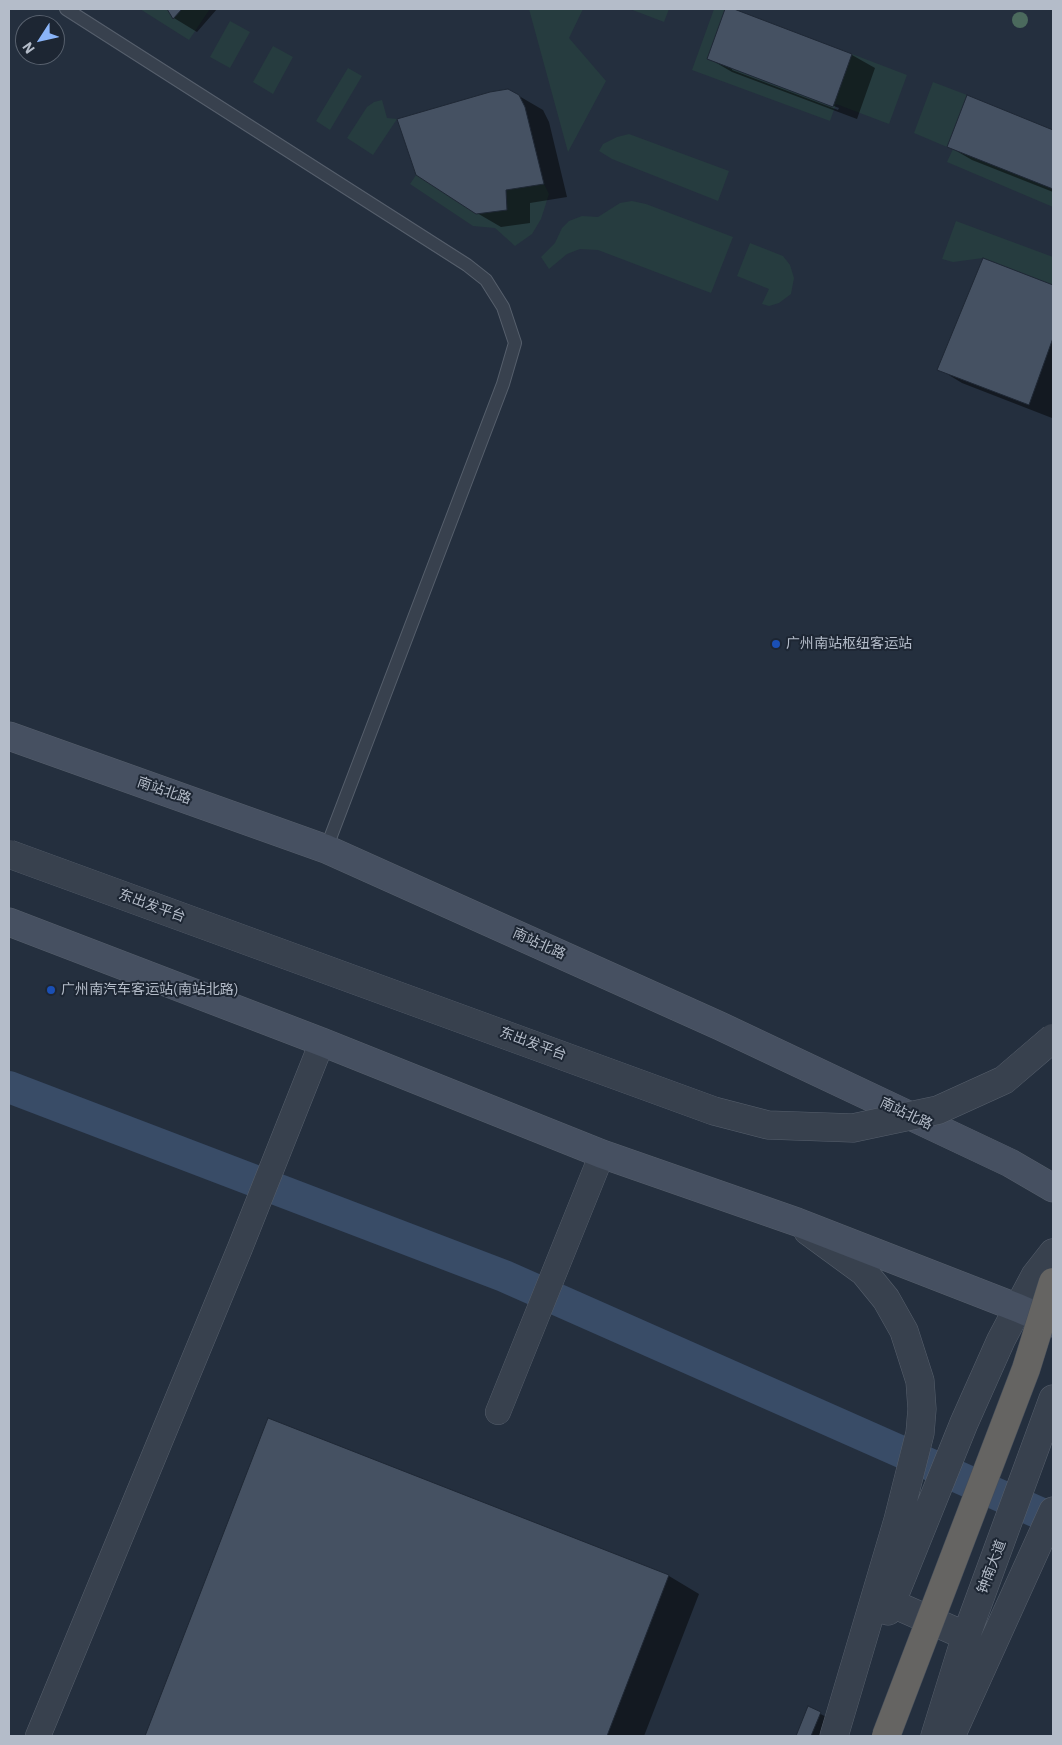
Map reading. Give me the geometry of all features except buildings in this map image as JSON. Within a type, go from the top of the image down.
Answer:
[{"type":"highway","points":[[886,1736],[1026,1369],[1053,1282]]},
{"type":"main road","name":"南站北路","points":[[9,736],[326,849],[720,1026],[1010,1163],[1053,1188]]},
{"type":"main road","points":[[9,922],[322,1042],[602,1154],[797,1222],[1053,1323]]},
{"type":"street","name":"东出发平台","points":[[9,854],[714,1111],[768,1125],[853,1128],[938,1110],[1004,1080],[1053,1038]]},
{"type":"street","points":[[38,1736],[240,1248],[322,1042]]},
{"type":"street","points":[[498,1412],[602,1154]]},
{"type":"street","points":[[797,1222],[864,1272],[886,1299],[904,1331],[920,1381],[922,1409],[909,1527],[891,1603],[836,1736]]},
{"type":"street","points":[[836,1736],[909,1527],[964,1422],[1000,1340],[1035,1276],[1053,1253]]},
{"type":"street","name":"钟南大道","points":[[935,1736],[966,1636],[1036,1450],[1053,1399]]},
{"type":"street","points":[[951,1736],[1053,1511]]},
{"type":"street","points":[[891,1603],[966,1636]]},
{"type":"lane","points":[[66,9],[467,265],[486,280],[503,307],[515,342],[503,384],[326,849]]},
{"type":"green space","points":[[140,9],[167,9],[173,19],[182,9],[210,9],[189,40]]},
{"type":"green space","points":[[529,9],[583,9],[569,38],[606,81],[568,152]]},
{"type":"green space","points":[[630,9],[669,9],[664,22]]},
{"type":"green space","points":[[714,9],[725,9],[707,59],[832,106],[852,54],[907,75],[889,124],[836,104],[830,121],[692,70]]},
{"type":"green space","points":[[230,21],[250,32],[230,68],[210,57]]},
{"type":"green space","points":[[273,46],[293,57],[273,94],[253,82]]},
{"type":"green space","points":[[348,68],[362,76],[330,130],[316,121]]},
{"type":"green space","points":[[933,82],[967,95],[947,147],[914,133]]},
{"type":"green space","points":[[382,100],[387,118],[397,119],[373,155],[347,138],[367,107],[374,102]]},
{"type":"green space","points":[[629,134],[729,171],[718,201],[612,159],[599,151],[603,144],[617,137]]},
{"type":"green space","points":[[953,149],[1053,189],[1053,207],[947,162]]},
{"type":"green space","points":[[416,175],[507,210],[506,190],[544,184],[549,194],[541,219],[532,234],[515,246],[495,228],[473,226],[410,184]]},
{"type":"green space","points":[[632,201],[646,204],[733,237],[711,293],[598,250],[580,249],[567,254],[549,269],[541,257],[555,243],[562,228],[569,221],[582,216],[598,217],[620,203]]},
{"type":"green space","points":[[956,221],[1053,257],[1053,285],[983,258],[953,262],[942,259]]},
{"type":"green space","points":[[750,243],[783,256],[790,265],[794,278],[791,294],[779,303],[769,306],[762,304],[769,289],[737,276]]},
{"type":"waterway","points":[[9,1087],[504,1276],[1053,1519]]},
{"type":"place","name":"广州南站枢纽客运站","points":[[776,644]]},
{"type":"place","name":"广州南汽车客运站(南站北路)","points":[[51,990]]}]
